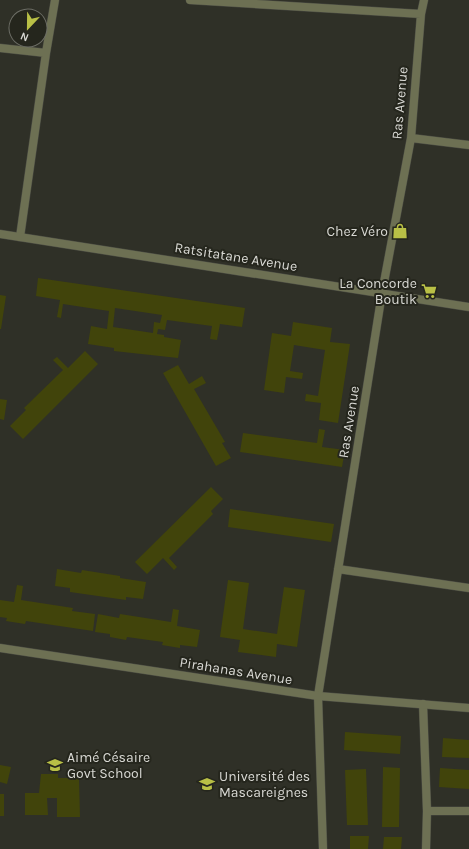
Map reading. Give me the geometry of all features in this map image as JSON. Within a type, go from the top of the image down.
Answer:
[{"type":"street","points":[[20,237],[55,0]]},
{"type":"street","points":[[190,0],[421,14]]},
{"type":"street","name":"Ras Avenue","points":[[323,849],[318,696],[382,293],[411,138],[421,14],[424,0]]},
{"type":"street","points":[[0,48],[46,53]]},
{"type":"street","points":[[411,138],[469,145]]},
{"type":"street","name":"Ratsitatane Avenue","points":[[0,234],[469,307]]},
{"type":"street","points":[[338,569],[469,588]]},
{"type":"street","name":"Pirahanas Avenue","points":[[0,648],[318,696],[469,708]]},
{"type":"street","points":[[423,704],[428,811],[426,849]]},
{"type":"street","points":[[428,811],[469,811]]},
{"type":"building","points":[[38,278],[245,308],[242,327],[220,324],[217,340],[210,339],[212,326],[167,320],[165,330],[158,329],[157,334],[164,335],[164,337],[181,340],[178,358],[114,351],[114,348],[88,344],[91,326],[107,329],[109,311],[63,304],[61,318],[57,317],[60,300],[36,296]],"holes":[[[115,308],[162,315],[160,323],[154,322],[153,333],[113,327]]]},
{"type":"building","points":[[0,295],[6,296],[1,329],[0,329]]},
{"type":"building","points":[[293,322],[332,328],[330,342],[350,344],[338,423],[319,420],[321,403],[305,401],[306,394],[318,396],[325,350],[294,345],[290,371],[303,373],[302,379],[286,377],[284,393],[264,390],[272,333],[291,336]]},
{"type":"building","points":[[85,351],[98,364],[23,439],[10,426],[26,410],[24,408],[63,370],[53,360],[57,357],[68,368]]},
{"type":"building","points":[[178,365],[189,384],[202,376],[206,383],[194,389],[225,442],[222,443],[231,458],[216,466],[163,373]]},
{"type":"building","points":[[0,399],[7,400],[4,420],[0,419]]},
{"type":"building","points":[[319,429],[325,430],[322,447],[345,450],[342,467],[240,452],[243,433],[317,443]]},
{"type":"building","points":[[211,487],[223,499],[211,511],[213,514],[169,558],[177,567],[174,570],[163,558],[147,574],[135,562]]},
{"type":"building","points":[[230,509],[334,524],[331,542],[228,527]]},
{"type":"building","points":[[57,569],[81,573],[82,570],[146,582],[143,599],[126,597],[126,600],[70,592],[70,588],[55,586]]},
{"type":"building","points":[[228,580],[249,583],[243,629],[277,634],[284,587],[305,590],[297,647],[277,644],[276,657],[238,652],[240,640],[220,637]]},
{"type":"building","points":[[17,585],[23,586],[21,600],[73,608],[72,611],[95,614],[93,631],[26,621],[25,624],[6,621],[7,618],[0,617],[0,600],[14,602]]},
{"type":"building","points":[[173,609],[179,610],[177,626],[200,630],[197,647],[180,645],[180,648],[162,645],[163,642],[127,637],[126,640],[110,637],[110,634],[95,632],[98,614],[119,618],[120,614],[171,622]]},
{"type":"building","points":[[345,732],[401,736],[400,754],[344,750]]},
{"type":"building","points":[[443,738],[469,740],[469,758],[442,757]]},
{"type":"building","points":[[0,765],[11,767],[7,784],[0,782]]},
{"type":"building","points":[[383,767],[400,768],[399,827],[382,827]]},
{"type":"building","points":[[440,768],[469,770],[469,789],[439,787]]},
{"type":"building","points":[[366,769],[368,825],[347,825],[345,770]]},
{"type":"building","points":[[41,774],[58,774],[58,778],[79,778],[80,817],[57,817],[57,798],[47,798],[48,815],[25,815],[25,793],[39,793]]},
{"type":"building","points":[[0,794],[4,794],[4,816],[0,816]]},
{"type":"building","points":[[350,836],[369,836],[368,849],[350,849]]},
{"type":"building","points":[[384,837],[402,837],[401,849],[383,849]]},
{"type":"place","name":"Chez Véro","points":[[400,231]]},
{"type":"place","name":"La Concorde Boutik","points":[[429,291]]},
{"type":"place","name":"Aimé Césaire Govt School","points":[[55,765]]},
{"type":"place","name":"Université des Mascareignes","points":[[207,784]]}]
